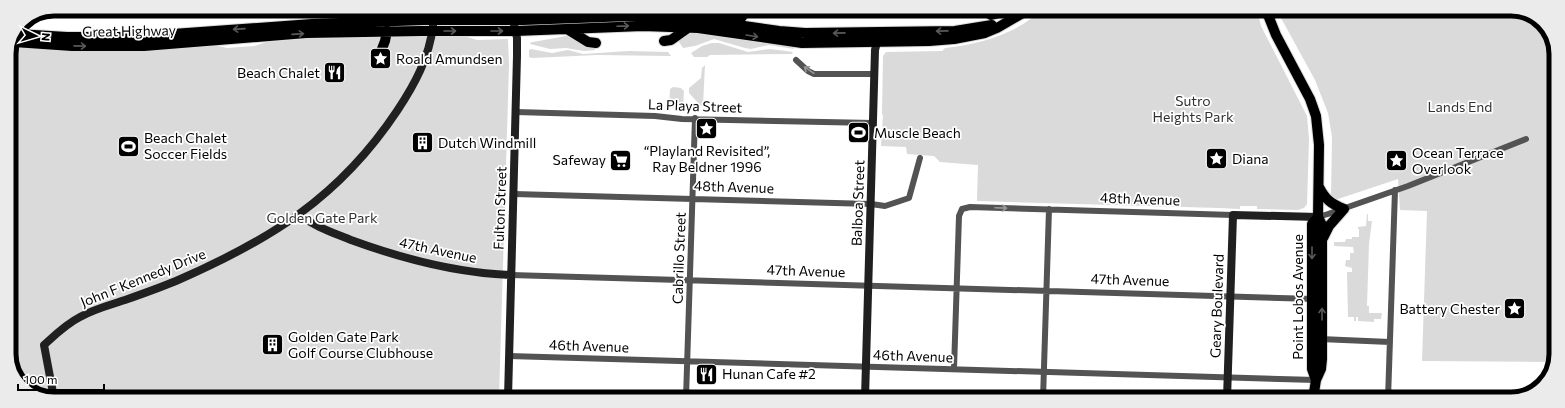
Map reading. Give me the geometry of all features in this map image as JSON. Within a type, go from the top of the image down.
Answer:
[{"type":"main road","points":[[454,16],[475,19]]},
{"type":"main road","name":"Great Highway","points":[[21,34],[98,37],[166,33],[189,28],[202,32],[371,22],[645,16],[689,18],[792,32],[878,37]]},
{"type":"main road","name":"Great Highway","points":[[18,41],[60,46],[134,46],[213,41],[259,41],[319,33],[387,31],[515,31],[630,26],[688,28],[796,42],[955,31],[1008,22],[1018,16]]},
{"type":"main road","name":"Point Lobos Avenue","points":[[1268,16],[1279,42],[1315,110],[1319,136],[1318,216],[1322,225],[1322,243],[1317,299]]},
{"type":"main road","points":[[727,23],[734,18],[742,17]]},
{"type":"main road","points":[[371,22],[387,31],[386,42],[380,54]]},
{"type":"main road","points":[[259,41],[263,32],[274,27]]},
{"type":"main road","points":[[664,41],[671,40],[688,28]]},
{"type":"main road","points":[[567,29],[588,42],[596,43]]},
{"type":"main road","points":[[166,33],[170,40],[196,42]]},
{"type":"main road","points":[[134,46],[162,41],[166,33]]},
{"type":"main road","points":[[19,40],[33,35],[38,40],[60,46]]},
{"type":"main road","points":[[1319,187],[1324,197],[1332,204],[1344,209],[1329,226],[1322,243]]},
{"type":"main road","name":"Point Lobos Avenue","points":[[1313,392],[1316,380],[1312,373],[1317,339],[1317,299],[1312,224],[1318,216]]},
{"type":"street","name":"John F Kennedy Drive","points":[[53,392],[44,345],[66,326],[87,313],[148,292],[193,273],[248,246],[300,215],[329,191],[378,138],[401,104],[422,68],[429,45],[433,20]]},
{"type":"street","name":"Fulton Street","points":[[508,392],[518,56],[512,20]]},
{"type":"street","name":"Balboa Street","points":[[865,392],[874,74],[875,50],[878,37]]},
{"type":"street","points":[[796,60],[808,71],[814,74],[874,74]]},
{"type":"street","name":"La Playa Street","points":[[516,112],[873,123]]},
{"type":"street","name":"Cabrillo Street","points":[[686,392],[695,118]]},
{"type":"street","points":[[1318,216],[1344,209],[1408,186],[1526,139]]},
{"type":"street","name":"48th Avenue","points":[[514,194],[871,204],[885,206],[908,199],[920,158]]},
{"type":"street","points":[[1388,392],[1394,190]]},
{"type":"street","name":"48th Avenue","points":[[956,288],[958,216],[962,209],[970,207],[1318,216]]},
{"type":"street","points":[[1043,392],[1049,210]]},
{"type":"street","name":"47th Avenue","points":[[300,215],[308,221],[338,235],[410,259],[468,271],[511,275],[1317,299]]},
{"type":"street","name":"Geary Boulevard","points":[[1228,392],[1233,215]]},
{"type":"street","points":[[954,369],[956,288]]},
{"type":"street","points":[[1317,339],[1390,342]]},
{"type":"street","name":"46th Avenue","points":[[509,356],[1316,380]]},
{"type":"green space","name":"Sutro Heights Park","points":[[1034,16],[1258,16],[1261,26],[1307,116],[1309,139],[1307,204],[1304,208],[1298,210],[1257,209],[1257,206],[1240,206],[1240,209],[977,201],[978,165],[940,162],[934,156],[907,154],[906,147],[881,146],[883,115],[883,56],[886,52],[942,51],[945,48],[984,41],[1009,32]]},
{"type":"green space","name":"Lands End","points":[[1280,16],[1511,16],[1530,21],[1540,29],[1546,39],[1549,51],[1549,354],[1548,363],[1547,362],[1422,361],[1427,211],[1400,210],[1398,179],[1338,199],[1331,197],[1332,137],[1328,113],[1315,80]]},
{"type":"green space","points":[[689,32],[794,47],[794,49],[769,45],[751,49],[714,39],[695,46],[683,48],[679,42],[679,37]]},
{"type":"green space","name":"Golden Gate Park","points":[[418,36],[467,37],[477,40],[508,39],[509,65],[499,392],[54,392],[39,389],[29,383],[19,369],[16,357],[17,47],[87,51],[163,49],[214,45],[227,48],[254,46],[267,42],[303,39]]},
{"type":"green space","points":[[572,36],[595,45],[595,50],[584,51],[566,48],[550,49],[530,44],[531,42]]},
{"type":"green space","points":[[712,43],[719,43],[748,52],[770,49],[793,52],[792,54],[710,55],[707,57],[694,57],[691,53],[702,46]]},
{"type":"green space","points":[[531,49],[552,53],[568,50],[583,54],[629,51],[668,52],[671,56],[597,55],[532,58],[529,57],[529,50]]},
{"type":"green space","points":[[705,65],[703,105],[701,106],[689,93],[689,88],[701,78],[702,68]]},
{"type":"green space","points":[[673,87],[681,88],[684,91],[683,108],[669,108],[670,89]]},
{"type":"green space","points":[[1367,214],[1368,221],[1372,221],[1369,244],[1367,306],[1369,306],[1369,313],[1382,313],[1381,319],[1374,319],[1374,322],[1358,321],[1358,317],[1356,317],[1356,321],[1354,321],[1354,317],[1348,317],[1347,272],[1352,272],[1352,268],[1345,266],[1346,260],[1350,260],[1350,253],[1354,253],[1353,247],[1334,246],[1334,242],[1345,242],[1346,239],[1359,237],[1358,227],[1366,226]]},
{"type":"place","name":"Roald Amundsen","points":[[381,59]]},
{"type":"place","name":"Beach Chalet","points":[[335,73]]},
{"type":"place","name":"“Playland Revisited”, Ray Beldner 1996","points":[[707,129]]},
{"type":"place","name":"Muscle Beach","points":[[858,133]]},
{"type":"place","name":"Dutch Windmill","points":[[422,143]]},
{"type":"place","name":"Beach Chalet Soccer Fields","points":[[128,146]]},
{"type":"place","name":"Diana","points":[[1217,159]]},
{"type":"place","name":"Safeway","points":[[621,160]]},
{"type":"place","name":"Ocean Terrace Overlook","points":[[1396,161]]},
{"type":"place","name":"Battery Chester","points":[[1515,309]]},
{"type":"place","name":"Golden Gate Park Golf Course Clubhouse","points":[[272,345]]},
{"type":"place","name":"Hunan Cafe #2","points":[[706,374]]}]
